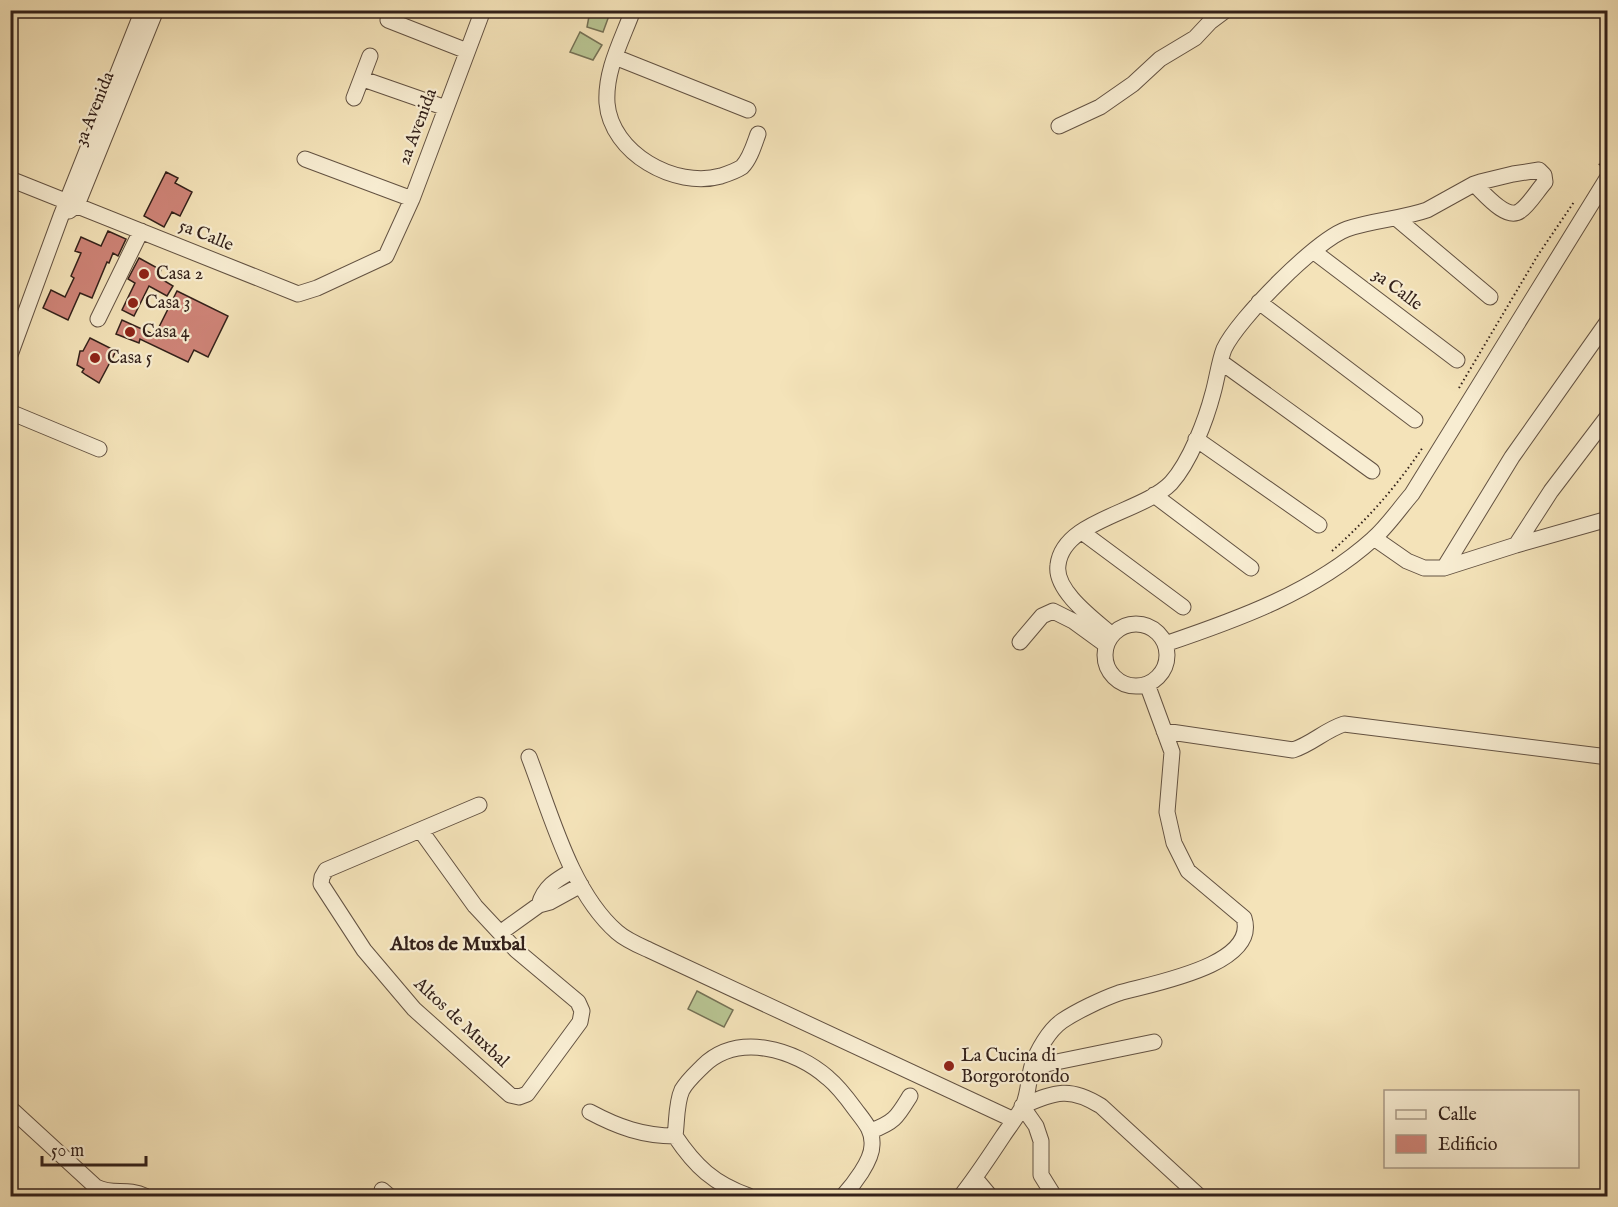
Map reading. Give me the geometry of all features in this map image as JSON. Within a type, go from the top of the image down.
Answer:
[{"type":"street","name":"3a Avenida","points":[[72,203],[143,10]]},
{"type":"street","name":"3a Avenida","points":[[72,203],[156,10]]},
{"type":"street","name":"2a Avenida","points":[[386,256],[412,199],[483,10]]},
{"type":"street","points":[[633,10],[615,57],[607,102],[613,124],[618,135],[626,144],[657,169],[692,179],[704,179],[727,174],[742,166],[758,134]]},
{"type":"street","points":[[1059,126],[1100,107],[1117,96],[1160,59],[1195,38],[1210,22],[1226,10]]},
{"type":"street","points":[[388,20],[467,51]]},
{"type":"street","points":[[354,98],[370,56]]},
{"type":"street","points":[[615,57],[748,110]]},
{"type":"street","points":[[363,79],[446,108]]},
{"type":"street","points":[[305,159],[412,199]]},
{"type":"street","points":[[1165,644],[1201,633],[1278,600],[1328,574],[1374,538],[1412,494],[1608,177]]},
{"type":"street","name":"5a Calle","points":[[10,179],[297,294],[317,288],[386,256]]},
{"type":"street","points":[[1109,640],[1068,594],[1061,581],[1057,566],[1067,543],[1082,532],[1143,502],[1170,484],[1189,459],[1212,397],[1225,349],[1259,302],[1313,251],[1333,236],[1347,230],[1427,210],[1474,184]]},
{"type":"street","points":[[10,355],[13,339],[61,216],[72,203]]},
{"type":"street","points":[[1396,218],[1490,297]]},
{"type":"street","points":[[98,320],[141,231]]},
{"type":"street","name":"3a Calle","points":[[1313,251],[1457,360]]},
{"type":"street","points":[[1259,302],[1415,420]]},
{"type":"street","points":[[1444,568],[1512,457],[1608,321]]},
{"type":"street","points":[[1221,362],[1372,471]]},
{"type":"street","points":[[10,412],[99,449]]},
{"type":"street","points":[[1516,545],[1551,491],[1608,416]]},
{"type":"street","points":[[1196,439],[1319,525]]},
{"type":"street","points":[[1154,495],[1251,568]]},
{"type":"street","points":[[1374,538],[1407,561],[1424,567],[1444,568],[1604,517]]},
{"type":"street","points":[[1082,532],[1183,607]]},
{"type":"street","points":[[1020,642],[1042,616],[1053,611],[1109,640]]},
{"type":"street","points":[[1135,624],[1147,626],[1158,633],[1165,644],[1167,656],[1164,668],[1157,678],[1147,684],[1136,686],[1124,684],[1114,677],[1108,668],[1105,657],[1109,640],[1122,627],[1135,624]]},
{"type":"street","points":[[961,1197],[1022,1106],[1029,1088],[1032,1067],[1044,1042],[1060,1022],[1111,996],[1218,962],[1233,950],[1245,935],[1244,918],[1188,871],[1174,843],[1167,812],[1172,752],[1147,684]]},
{"type":"street","points":[[1164,731],[1293,750],[1313,742],[1331,728],[1344,724],[1608,757]]},
{"type":"street","points":[[529,758],[572,871],[612,927],[628,940],[1014,1120]]},
{"type":"street","name":"Altos de Muxbal","points":[[421,831],[475,906],[516,950],[578,1002],[582,1011],[580,1022],[527,1094],[519,1097],[510,1095],[414,1009],[364,950],[321,884],[326,870],[479,806]]},
{"type":"street","points":[[539,905],[543,893],[554,881],[572,871]]},
{"type":"street","points":[[500,933],[539,905],[550,902],[581,885]]},
{"type":"street","points":[[1032,1067],[1154,1042]]},
{"type":"street","points":[[749,1197],[701,1170],[675,1136],[682,1090],[693,1076],[721,1053],[733,1048],[753,1046],[791,1056],[828,1077],[845,1095],[871,1131],[873,1148],[855,1184],[843,1197]]},
{"type":"street","points":[[1022,1106],[1068,1092],[1090,1099],[1101,1106],[1199,1197]]},
{"type":"street","points":[[871,1131],[889,1125],[898,1116],[910,1096]]},
{"type":"street","points":[[1022,1106],[1036,1125],[1041,1141],[1041,1175],[1054,1197]]},
{"type":"street","points":[[10,1107],[96,1187],[112,1192],[131,1191],[145,1197]]},
{"type":"street","points":[[590,1112],[635,1132],[654,1136],[675,1136]]},
{"type":"street","points":[[975,1178],[990,1197]]},
{"type":"green space","points":[[590,11],[610,13],[603,32],[587,27]]},
{"type":"green space","points":[[580,32],[602,45],[593,60],[570,52]]},
{"type":"green space","points":[[697,991],[733,1010],[724,1027],[688,1009]]},
{"type":"building","points":[[166,172],[178,178],[175,183],[192,192],[180,216],[172,212],[164,227],[144,216]]},
{"type":"building","points":[[108,231],[126,239],[118,256],[113,253],[109,263],[107,262],[92,298],[80,293],[68,320],[43,308],[51,290],[65,297],[74,278],[71,276],[81,253],[75,251],[81,237],[101,246]]},
{"type":"building","name":"Casa 2","points":[[139,258],[161,270],[158,277],[173,286],[167,296],[149,286],[134,316],[122,310],[135,283],[128,279]]},
{"type":"building","points":[[177,291],[228,316],[208,357],[194,350],[188,362],[140,339],[139,343],[116,334],[122,320],[155,335]]},
{"type":"building","name":"Casa 5","points":[[90,338],[116,351],[99,383],[82,372],[84,369],[77,365],[80,351],[83,351]]},
{"type":"place","name":"Casa 2","points":[[144,274]]},
{"type":"place","name":"Casa 3","points":[[133,303]]},
{"type":"place","name":"Casa 4","points":[[130,332]]},
{"type":"place","name":"Casa 5","points":[[95,358]]},
{"type":"place","name":"La Cucina di Borgorotondo","points":[[949,1066]]},
{"type":"district","name":"Altos de Muxbal","points":[[458,944]]}]
